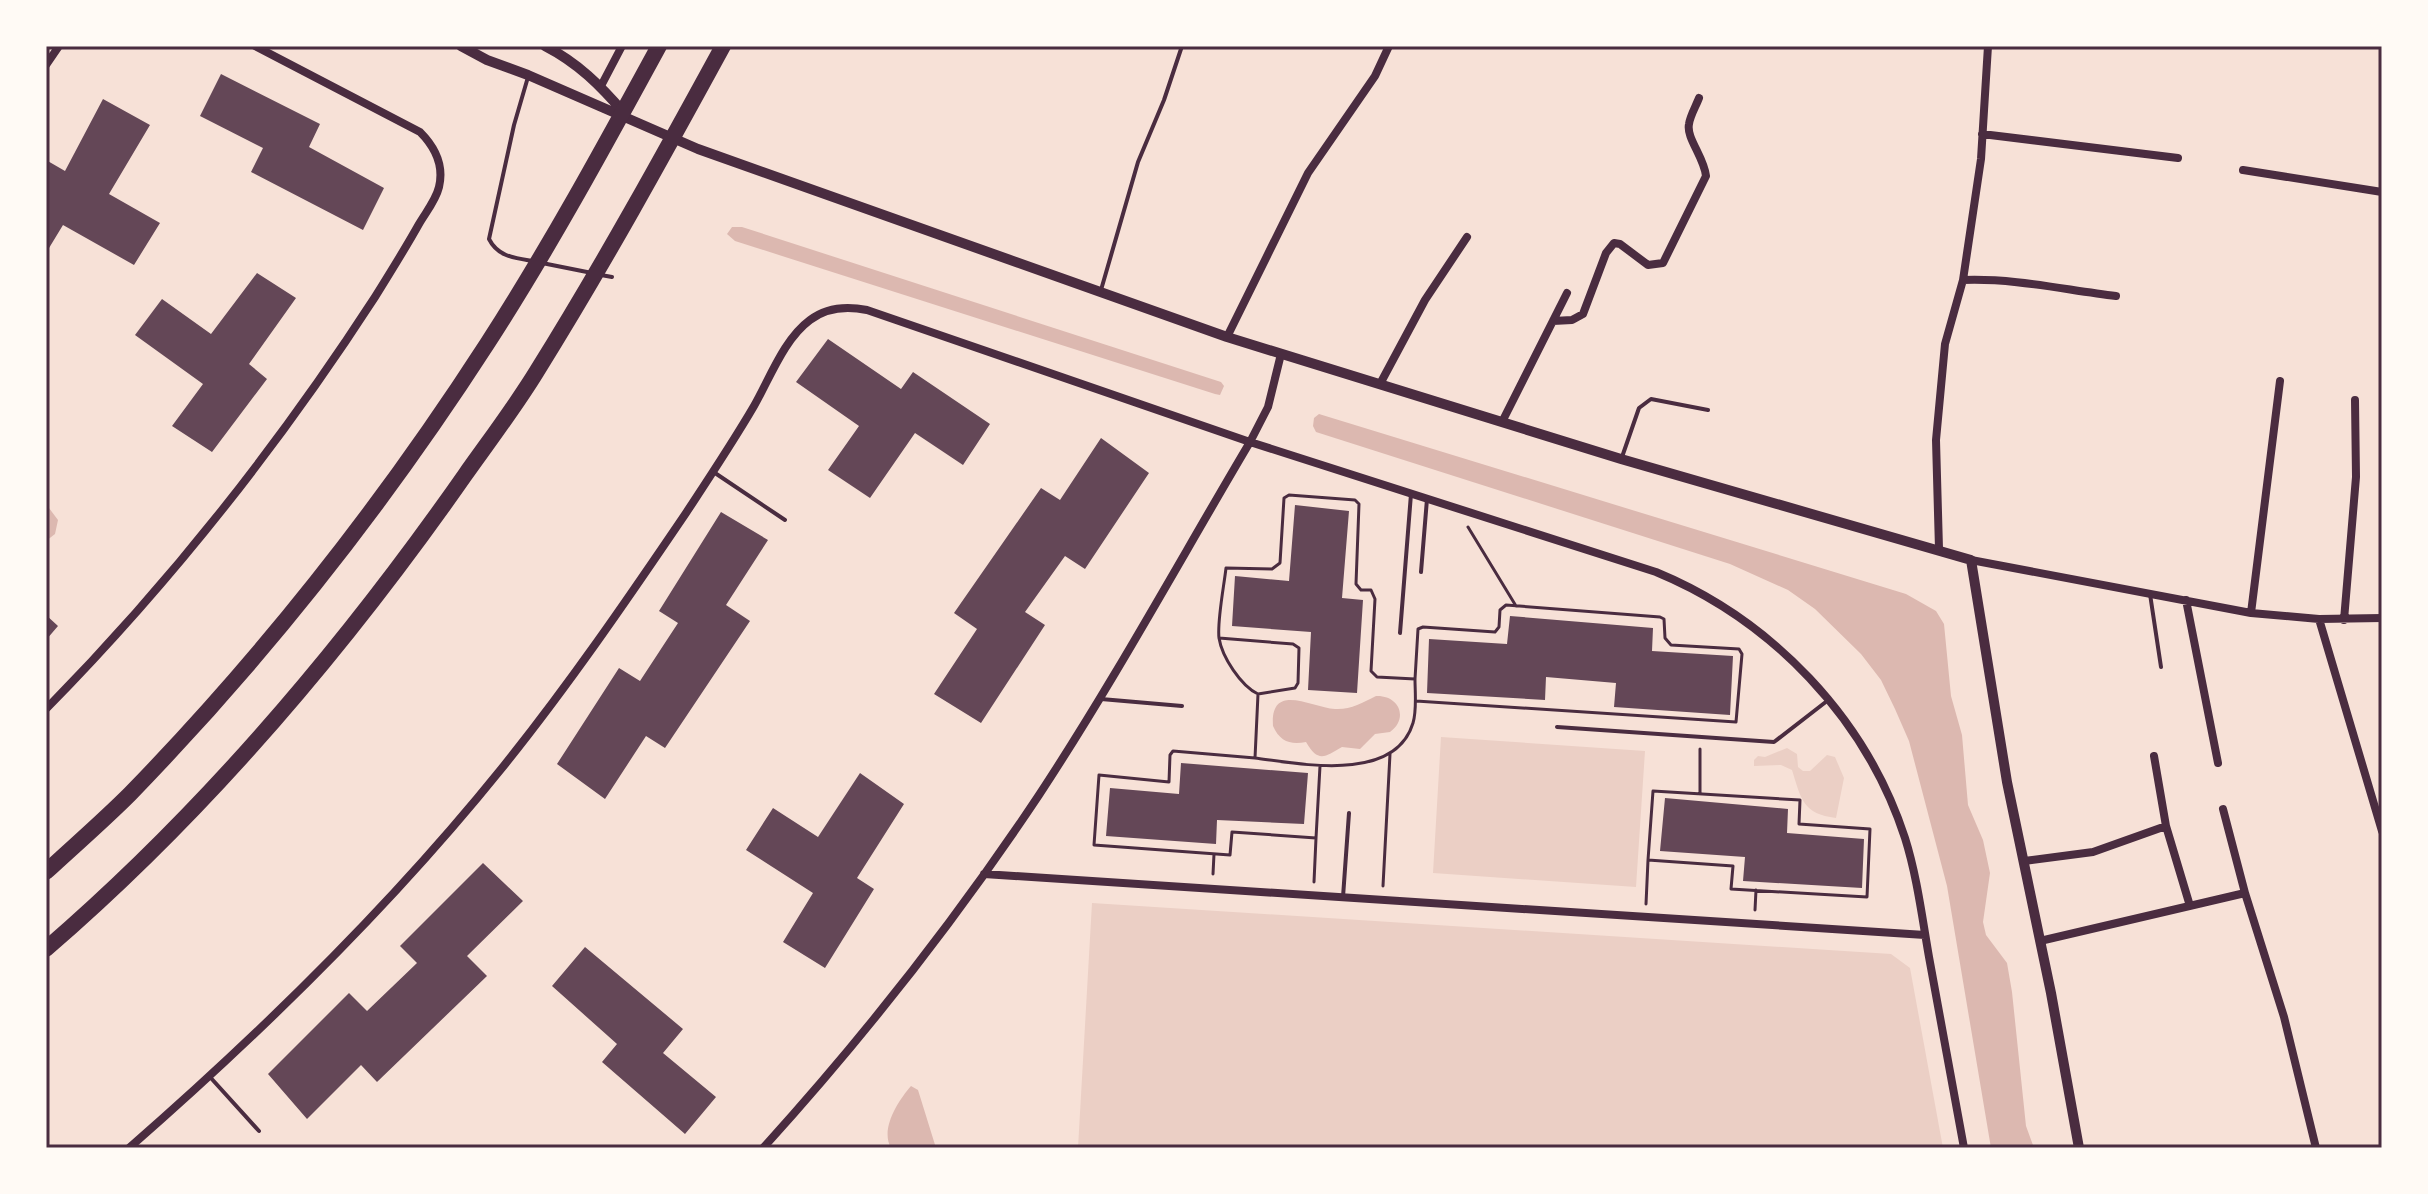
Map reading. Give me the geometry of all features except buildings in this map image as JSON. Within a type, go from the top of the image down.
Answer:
[{"type":"highway","points":[[46,872],[128,796],[223,694],[362,524],[487,344],[588,176],[659,46]]},
{"type":"highway","points":[[46,949],[168,835],[266,731],[408,556],[535,373],[637,203],[723,46]]},
{"type":"street","points":[[46,65],[59,46]]},
{"type":"street","points":[[46,709],[158,590],[257,466],[318,383],[392,269],[434,198],[440,179],[438,159],[432,145],[413,128],[255,46]]},
{"type":"street","points":[[461,46],[487,60],[738,164],[1227,337],[1621,459],[1971,560],[2251,613],[2344,620],[2382,618]]},
{"type":"street","points":[[545,46],[569,58],[601,86],[632,121]]},
{"type":"street","points":[[601,86],[622,46]]},
{"type":"street","points":[[1227,337],[1308,173],[1375,76],[1389,46]]},
{"type":"street","points":[[1939,549],[1936,440],[1945,344],[1963,280],[1982,134],[1988,46]]},
{"type":"street","points":[[1553,321],[1572,320],[1583,314],[1606,253],[1614,243],[1620,244],[1648,265],[1663,263],[1706,176],[1705,163],[1689,135],[1688,126],[1699,98]]},
{"type":"street","points":[[1982,134],[2178,158]]},
{"type":"street","points":[[2243,170],[2382,192]]},
{"type":"street","points":[[1380,384],[1425,300],[1467,237]]},
{"type":"street","points":[[1963,280],[1991,279],[2116,296]]},
{"type":"street","points":[[1502,422],[1567,293]]},
{"type":"street","points":[[129,1148],[270,1022],[392,896],[500,771],[605,632],[713,472],[797,334],[817,315],[839,308],[867,310],[1250,442],[1656,572],[1703,593],[1765,638],[1809,677],[1829,700],[1865,751],[1895,812],[1916,881],[1964,1148]]},
{"type":"street","points":[[763,1148],[903,980],[984,874],[1039,795],[1250,442],[1268,407],[1281,354]]},
{"type":"street","points":[[2251,613],[2280,381]]},
{"type":"street","points":[[2344,620],[2356,477],[2355,400]]},
{"type":"street","points":[[1971,560],[2007,782],[2079,1148]]},
{"type":"street","points":[[2186,600],[2218,763]]},
{"type":"street","points":[[2319,619],[2382,831]]},
{"type":"street","points":[[2154,756],[2166,826],[2190,906]]},
{"type":"street","points":[[2223,809],[2245,893],[2284,1017],[2316,1148]]},
{"type":"street","points":[[2024,861],[2093,852],[2166,826]]},
{"type":"street","points":[[984,874],[1925,935]]},
{"type":"street","points":[[2040,941],[2245,893]]},
{"type":"lane","points":[[1100,292],[1138,162],[1182,46]]},
{"type":"lane","points":[[528,75],[489,239],[494,249],[505,256],[612,277]]},
{"type":"lane","points":[[1621,459],[1639,408],[1651,399],[1708,410]]},
{"type":"lane","points":[[713,472],[785,520]]},
{"type":"lane","points":[[1400,633],[1411,494]]},
{"type":"lane","points":[[1421,572],[1427,499]]},
{"type":"lane","points":[[2149,593],[2161,667]]},
{"type":"lane","points":[[1098,699],[1182,706]]},
{"type":"lane","points":[[1557,727],[1774,742],[1829,700]]},
{"type":"lane","points":[[1343,897],[1349,813]]},
{"type":"lane","points":[[210,1077],[259,1131]]},
{"type":"path","points":[[1219,638],[1293,644],[1299,648],[1298,683],[1295,688],[1258,694],[1251,691],[1233,671],[1219,638],[1226,568],[1272,569],[1280,563],[1284,498],[1289,495],[1355,500],[1359,504],[1356,584],[1361,590],[1371,590],[1375,599],[1371,671],[1377,677],[1415,679]]},
{"type":"path","points":[[1457,508],[1516,606]]},
{"type":"path","points":[[1316,838],[1232,832],[1230,855],[1094,845],[1099,775],[1169,782],[1170,755],[1173,751],[1336,767],[1390,754],[1404,740],[1413,722],[1418,629],[1495,632],[1499,627],[1502,607],[1660,617],[1664,619],[1665,638],[1671,645],[1739,649],[1742,654],[1736,722],[1415,701]]},
{"type":"path","points":[[1255,758],[1258,694]]},
{"type":"path","points":[[1700,738],[1700,794]]},
{"type":"path","points":[[1382,899],[1390,754]]},
{"type":"path","points":[[1313,895],[1320,766]]},
{"type":"path","points":[[1646,917],[1648,860],[1653,791],[1800,800],[1799,824],[1870,829],[1867,897],[1731,889],[1733,866],[1648,860]]},
{"type":"path","points":[[1212,888],[1214,854]]},
{"type":"path","points":[[1755,924],[1756,890]]},
{"type":"shaded area","points":[[732,227],[742,227],[1221,382],[1224,386],[1220,395],[1215,394],[735,241],[727,234]]},
{"type":"shaded area","points":[[1319,414],[1906,594],[1936,611],[1944,624],[1951,696],[1962,735],[1968,805],[1983,840],[1990,873],[1983,922],[1986,935],[2007,963],[2026,1126],[2034,1148],[1991,1148],[1947,886],[1909,741],[1881,680],[1861,654],[1815,609],[1788,590],[1730,564],[1316,432],[1314,418]]},
{"type":"shaded area","points":[[46,504],[58,520],[55,534],[46,541]]},
{"type":"shaded area","points":[[1376,696],[1396,703],[1399,720],[1390,732],[1375,734],[1360,749],[1342,747],[1326,755],[1318,755],[1306,742],[1283,739],[1273,726],[1274,712],[1278,704],[1285,701],[1340,709],[1356,706]]},
{"type":"shaded area","points":[[1441,737],[1645,751],[1636,887],[1433,873]]},
{"type":"shaded area","points":[[1787,748],[1797,754],[1798,767],[1803,771],[1810,771],[1827,755],[1835,757],[1844,778],[1836,818],[1810,809],[1798,789],[1792,770],[1781,765],[1754,766],[1758,756],[1765,757]]},
{"type":"shaded area","points":[[1092,903],[1891,954],[1910,968],[1943,1148],[1078,1148]]},
{"type":"shaded area","points":[[911,1086],[918,1090],[936,1148],[891,1148],[889,1124],[896,1107]]}]
